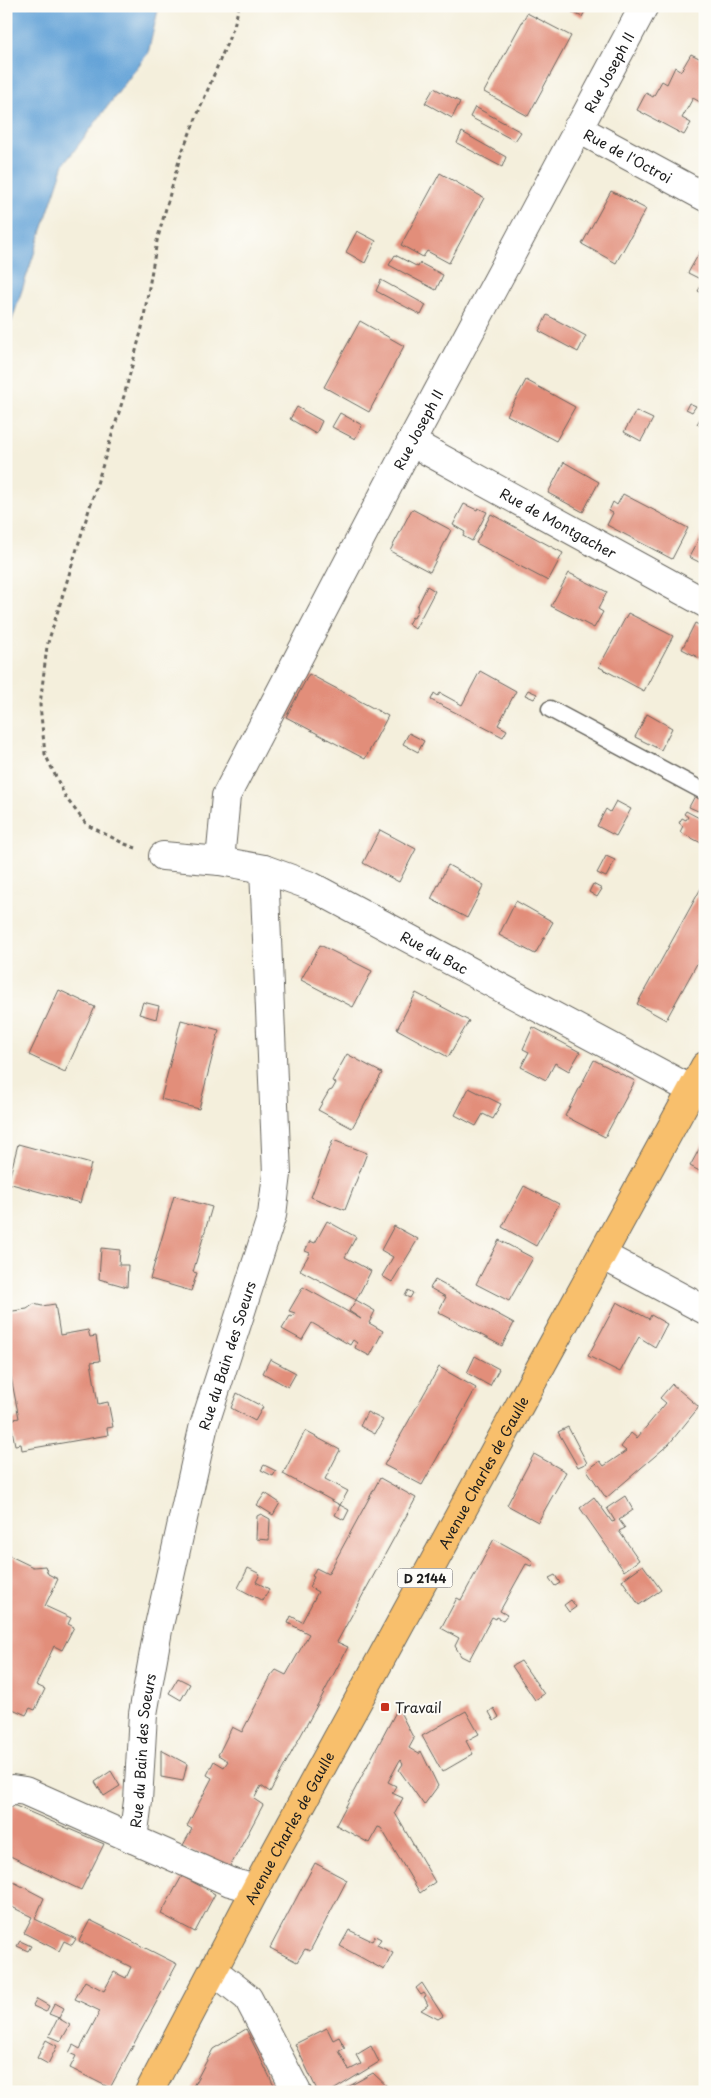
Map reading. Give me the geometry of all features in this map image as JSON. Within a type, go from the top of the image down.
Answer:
[{"type":"main road","name":"Avenue Charles de Gaulle","points":[[149,2092],[214,1972],[256,1889],[698,1078]]},
{"type":"street","name":"Rue Joseph II","points":[[220,861],[226,796],[577,128],[644,6]]},
{"type":"street","name":"Rue de l'Octroi","points":[[577,128],[705,197]]},
{"type":"street","name":"Rue de Montgacher","points":[[411,442],[705,603]]},
{"type":"street","name":"Rue du Bac","points":[[163,856],[220,861],[264,869],[311,886],[698,1078]]},
{"type":"street","name":"Rue du Bain des Soeurs","points":[[133,1839],[138,1801],[143,1714],[158,1630],[203,1429],[272,1215],[277,1174],[264,869]]},
{"type":"street","points":[[602,1255],[705,1310]]},
{"type":"street","points":[[8,1790],[25,1791],[230,1882],[256,1889]]},
{"type":"street","points":[[214,1972],[248,1998],[297,2092]]},
{"type":"lane","points":[[550,709],[705,792]]},
{"type":"path","points":[[163,856],[125,844],[87,825],[66,798],[45,754],[40,706],[47,646],[124,396],[142,328],[157,241],[180,157],[234,26],[240,6]]},
{"type":"water","points":[[6,6],[159,6],[148,53],[64,164],[6,338]]},
{"type":"building","points":[[561,6],[586,6],[587,7],[582,17]]},
{"type":"building","points":[[527,13],[571,36],[528,116],[484,92]]},
{"type":"building","points":[[691,54],[705,61],[705,105],[693,98],[682,118],[691,123],[684,135],[637,110],[646,93],[653,97],[662,81],[667,84],[675,67],[681,71]]},
{"type":"building","points":[[434,88],[460,102],[452,118],[425,103]]},
{"type":"building","points":[[475,107],[521,132],[515,141],[470,117]]},
{"type":"building","points":[[462,132],[506,157],[502,167],[457,143]]},
{"type":"building","points":[[440,173],[484,198],[449,263],[427,251],[423,257],[401,245]]},
{"type":"building","points":[[611,191],[646,209],[616,263],[582,244]]},
{"type":"building","points":[[357,231],[376,241],[365,263],[346,252]]},
{"type":"building","points":[[705,243],[705,295],[698,291],[704,281],[688,273]]},
{"type":"building","points":[[395,255],[418,267],[420,263],[443,275],[436,290],[389,265]]},
{"type":"building","points":[[381,280],[426,305],[421,315],[376,291]]},
{"type":"building","points":[[547,315],[586,336],[578,352],[539,331]]},
{"type":"building","points":[[360,321],[404,346],[369,412],[324,387]]},
{"type":"building","points":[[526,380],[575,407],[556,441],[507,415]]},
{"type":"building","points":[[689,403],[696,406],[692,412],[686,409]]},
{"type":"building","points":[[297,407],[322,421],[316,434],[290,419]]},
{"type":"building","points":[[636,411],[653,419],[641,441],[624,432]]},
{"type":"building","points":[[340,413],[362,425],[355,439],[332,427]]},
{"type":"building","points":[[700,419],[704,420],[701,426],[697,424]]},
{"type":"building","points":[[564,462],[599,482],[583,512],[548,493]]},
{"type":"building","points":[[623,494],[688,528],[672,559],[607,525],[613,513],[609,511],[613,502],[617,505]]},
{"type":"building","points":[[464,504],[487,512],[472,541],[463,536],[465,532],[453,525]]},
{"type":"building","points":[[412,509],[451,530],[430,572],[390,551]]},
{"type":"building","points":[[491,514],[563,553],[548,581],[476,543]]},
{"type":"building","points":[[705,528],[705,565],[689,557]]},
{"type":"building","points":[[569,573],[607,592],[598,609],[603,612],[594,628],[551,606]]},
{"type":"building","points":[[427,586],[435,591],[415,629],[408,624],[412,617],[414,618]]},
{"type":"building","points":[[628,613],[673,636],[644,691],[599,667]]},
{"type":"building","points":[[695,623],[705,628],[705,661],[682,649]]},
{"type":"building","points":[[480,671],[516,691],[498,725],[507,730],[503,737],[431,700],[434,693],[438,696],[440,693],[462,705]]},
{"type":"building","points":[[309,674],[388,716],[365,759],[286,717]]},
{"type":"building","points":[[528,690],[537,694],[534,699],[525,695]]},
{"type":"building","points":[[647,714],[672,728],[661,750],[635,737]]},
{"type":"building","points":[[409,733],[424,741],[418,752],[403,744]]},
{"type":"building","points":[[696,794],[705,798],[698,811],[689,807]]},
{"type":"building","points":[[616,801],[631,809],[616,836],[597,826],[606,809],[610,812]]},
{"type":"building","points":[[686,811],[705,821],[705,845],[680,832],[683,826],[679,823],[682,818],[686,820],[688,817],[684,814]]},
{"type":"building","points":[[380,830],[416,849],[399,882],[363,863]]},
{"type":"building","points":[[606,856],[615,860],[606,877],[597,873]]},
{"type":"building","points":[[448,865],[484,885],[467,918],[431,899]]},
{"type":"building","points":[[705,881],[705,949],[666,1020],[637,1004]]},
{"type":"building","points":[[593,884],[602,889],[597,897],[589,892]]},
{"type":"building","points":[[516,901],[553,922],[535,954],[499,935]]},
{"type":"building","points":[[320,945],[372,971],[353,1007],[301,980]]},
{"type":"building","points":[[59,990],[95,1007],[65,1072],[29,1055]]},
{"type":"building","points":[[416,993],[469,1021],[448,1057],[397,1029]]},
{"type":"building","points":[[143,1002],[159,1006],[156,1019],[139,1014]]},
{"type":"building","points":[[181,1020],[219,1030],[199,1109],[161,1099]]},
{"type":"building","points":[[533,1027],[580,1052],[569,1071],[555,1063],[546,1080],[521,1067],[529,1052],[523,1049]]},
{"type":"building","points":[[347,1054],[382,1073],[352,1128],[318,1110],[336,1083],[332,1081]]},
{"type":"building","points":[[594,1060],[635,1081],[605,1137],[565,1116]]},
{"type":"building","points":[[469,1088],[501,1104],[493,1119],[483,1114],[476,1126],[455,1115]]},
{"type":"building","points":[[333,1140],[367,1153],[345,1210],[311,1197]]},
{"type":"building","points":[[18,1144],[91,1164],[80,1203],[8,1183]]},
{"type":"building","points":[[702,1144],[705,1145],[705,1174],[690,1166]]},
{"type":"building","points":[[524,1186],[559,1204],[536,1246],[502,1227]]},
{"type":"building","points":[[174,1196],[212,1207],[193,1272],[197,1273],[191,1291],[150,1279]]},
{"type":"building","points":[[327,1221],[356,1237],[345,1257],[371,1271],[356,1300],[300,1270],[310,1253],[305,1251],[310,1241],[315,1243]]},
{"type":"building","points":[[394,1226],[418,1239],[392,1282],[382,1276],[393,1257],[381,1250]]},
{"type":"building","points":[[499,1240],[533,1258],[509,1301],[476,1284]]},
{"type":"building","points":[[101,1248],[120,1250],[119,1265],[128,1265],[127,1287],[99,1279]]},
{"type":"building","points":[[435,1280],[514,1323],[502,1346],[438,1312],[446,1297],[430,1288]]},
{"type":"building","points":[[303,1287],[361,1319],[349,1311],[356,1300],[375,1311],[369,1323],[383,1331],[370,1356],[355,1348],[357,1343],[353,1340],[350,1345],[312,1323],[302,1340],[282,1329],[290,1316],[292,1317],[295,1313],[289,1311]]},
{"type":"building","points":[[408,1290],[413,1293],[410,1298],[405,1296]]},
{"type":"building","points":[[617,1302],[649,1319],[651,1315],[667,1324],[655,1347],[639,1337],[620,1372],[588,1356]]},
{"type":"building","points":[[34,1304],[42,1306],[55,1304],[60,1335],[88,1330],[90,1337],[96,1336],[100,1361],[91,1362],[98,1404],[108,1402],[113,1427],[107,1428],[108,1435],[22,1450],[21,1444],[15,1445],[10,1420],[19,1418],[11,1377],[6,1378],[6,1312],[27,1309]]},
{"type":"building","points":[[475,1356],[499,1369],[490,1386],[467,1373]]},
{"type":"building","points":[[270,1359],[296,1373],[288,1387],[263,1373]]},
{"type":"building","points":[[439,1367],[476,1388],[422,1485],[384,1465]]},
{"type":"building","points":[[672,1384],[699,1407],[669,1444],[606,1498],[587,1470],[600,1461],[604,1466],[626,1451],[621,1447],[631,1433],[637,1438],[666,1403],[660,1398]]},
{"type":"building","points":[[237,1393],[263,1407],[255,1421],[231,1408]]},
{"type":"building","points":[[367,1412],[383,1420],[375,1434],[360,1426]]},
{"type":"building","points":[[568,1427],[587,1463],[578,1467],[558,1432]]},
{"type":"building","points":[[305,1431],[340,1450],[325,1479],[348,1491],[340,1505],[283,1474]]},
{"type":"building","points":[[534,1454],[566,1472],[538,1522],[507,1505]]},
{"type":"building","points":[[264,1465],[276,1471],[273,1476],[261,1470]]},
{"type":"building","points":[[380,1478],[416,1498],[337,1642],[348,1647],[319,1702],[270,1792],[261,1786],[254,1799],[263,1805],[230,1867],[182,1847],[192,1829],[187,1826],[212,1778],[207,1775],[214,1761],[224,1767],[228,1761],[218,1755],[232,1727],[242,1732],[271,1676],[276,1670],[286,1675],[309,1634],[288,1623],[291,1616],[302,1622],[318,1592],[309,1587],[316,1568],[328,1574]]},
{"type":"building","points":[[265,1493],[280,1503],[273,1515],[257,1505]]},
{"type":"building","points":[[625,1496],[633,1510],[619,1520],[625,1528],[619,1531],[639,1560],[624,1571],[580,1508],[594,1497],[612,1522],[615,1521],[607,1508]]},
{"type":"building","points":[[340,1505],[349,1510],[344,1520],[335,1515]]},
{"type":"building","points":[[261,1514],[270,1519],[269,1540],[256,1539],[257,1516]]},
{"type":"building","points":[[494,1539],[529,1558],[533,1563],[531,1566],[526,1564],[500,1611],[507,1615],[503,1620],[492,1617],[469,1660],[461,1656],[455,1646],[459,1638],[441,1628],[457,1598],[461,1600]]},
{"type":"building","points":[[6,1554],[33,1567],[45,1566],[48,1574],[58,1579],[45,1606],[71,1618],[68,1624],[74,1627],[62,1650],[54,1646],[36,1685],[45,1689],[35,1710],[30,1708],[26,1715],[6,1706]]},
{"type":"building","points":[[643,1565],[661,1590],[639,1605],[622,1580]]},
{"type":"building","points":[[248,1568],[260,1574],[256,1582],[269,1589],[263,1601],[238,1588]]},
{"type":"building","points":[[555,1575],[560,1583],[555,1586],[549,1578]]},
{"type":"building","points":[[571,1600],[576,1607],[569,1612],[564,1605]]},
{"type":"building","points":[[521,1661],[544,1694],[535,1700],[512,1666]]},
{"type":"building","points":[[178,1678],[190,1684],[181,1700],[169,1693]]},
{"type":"building","points":[[398,1708],[414,1739],[409,1748],[419,1754],[421,1751],[438,1786],[424,1805],[399,1770],[403,1764],[400,1760],[388,1782],[396,1786],[392,1793],[403,1798],[395,1813],[435,1882],[420,1893],[381,1828],[378,1827],[369,1843],[336,1825]]},
{"type":"building","points":[[494,1708],[499,1717],[494,1721],[489,1712]]},
{"type":"building","points":[[466,1711],[479,1734],[466,1741],[473,1754],[442,1772],[422,1736]]},
{"type":"building","points":[[161,1750],[187,1764],[183,1781],[161,1777]]},
{"type":"building","points":[[111,1771],[120,1786],[104,1796],[95,1782]]},
{"type":"building","points":[[11,1804],[104,1844],[81,1890],[6,1854],[6,1815]]},
{"type":"building","points":[[315,1863],[347,1880],[310,1951],[305,1949],[297,1962],[270,1948]]},
{"type":"building","points":[[182,1876],[215,1894],[195,1932],[161,1914]]},
{"type":"building","points":[[6,1878],[44,1898],[35,1919],[76,1939],[72,1945],[64,1941],[59,1951],[24,1933],[32,1917],[6,1904]]},
{"type":"building","points":[[90,1920],[177,1964],[110,2088],[70,2068],[76,2056],[69,2053],[73,2045],[80,2049],[100,2011],[75,1999],[85,1981],[104,1991],[114,1972],[126,1978],[131,1967],[79,1941]]},
{"type":"building","points":[[349,1930],[372,1941],[375,1936],[381,1939],[377,1945],[393,1953],[384,1970],[340,1946]]},
{"type":"building","points":[[20,1941],[31,1946],[28,1951],[17,1946]]},
{"type":"building","points":[[422,1983],[443,2016],[438,2019],[421,2010],[428,2005],[424,1993],[421,1995],[416,1988]]},
{"type":"building","points":[[37,1999],[49,2006],[46,2012],[33,2006]]},
{"type":"building","points":[[55,2003],[64,2008],[59,2018],[49,2014]]},
{"type":"building","points":[[58,2018],[70,2025],[61,2041],[49,2036]]},
{"type":"building","points":[[327,2028],[333,2040],[339,2037],[345,2048],[339,2051],[349,2070],[361,2064],[356,2055],[371,2046],[379,2062],[330,2092],[318,2092],[295,2044]]},
{"type":"building","points":[[246,2029],[277,2092],[190,2092],[213,2049]]},
{"type":"building","points":[[46,2040],[57,2046],[48,2064],[37,2058]]},
{"type":"building","points":[[373,2073],[393,2092],[339,2092],[355,2083]]},
{"type":"place","name":"Travail","points":[[385,1707]]}]
